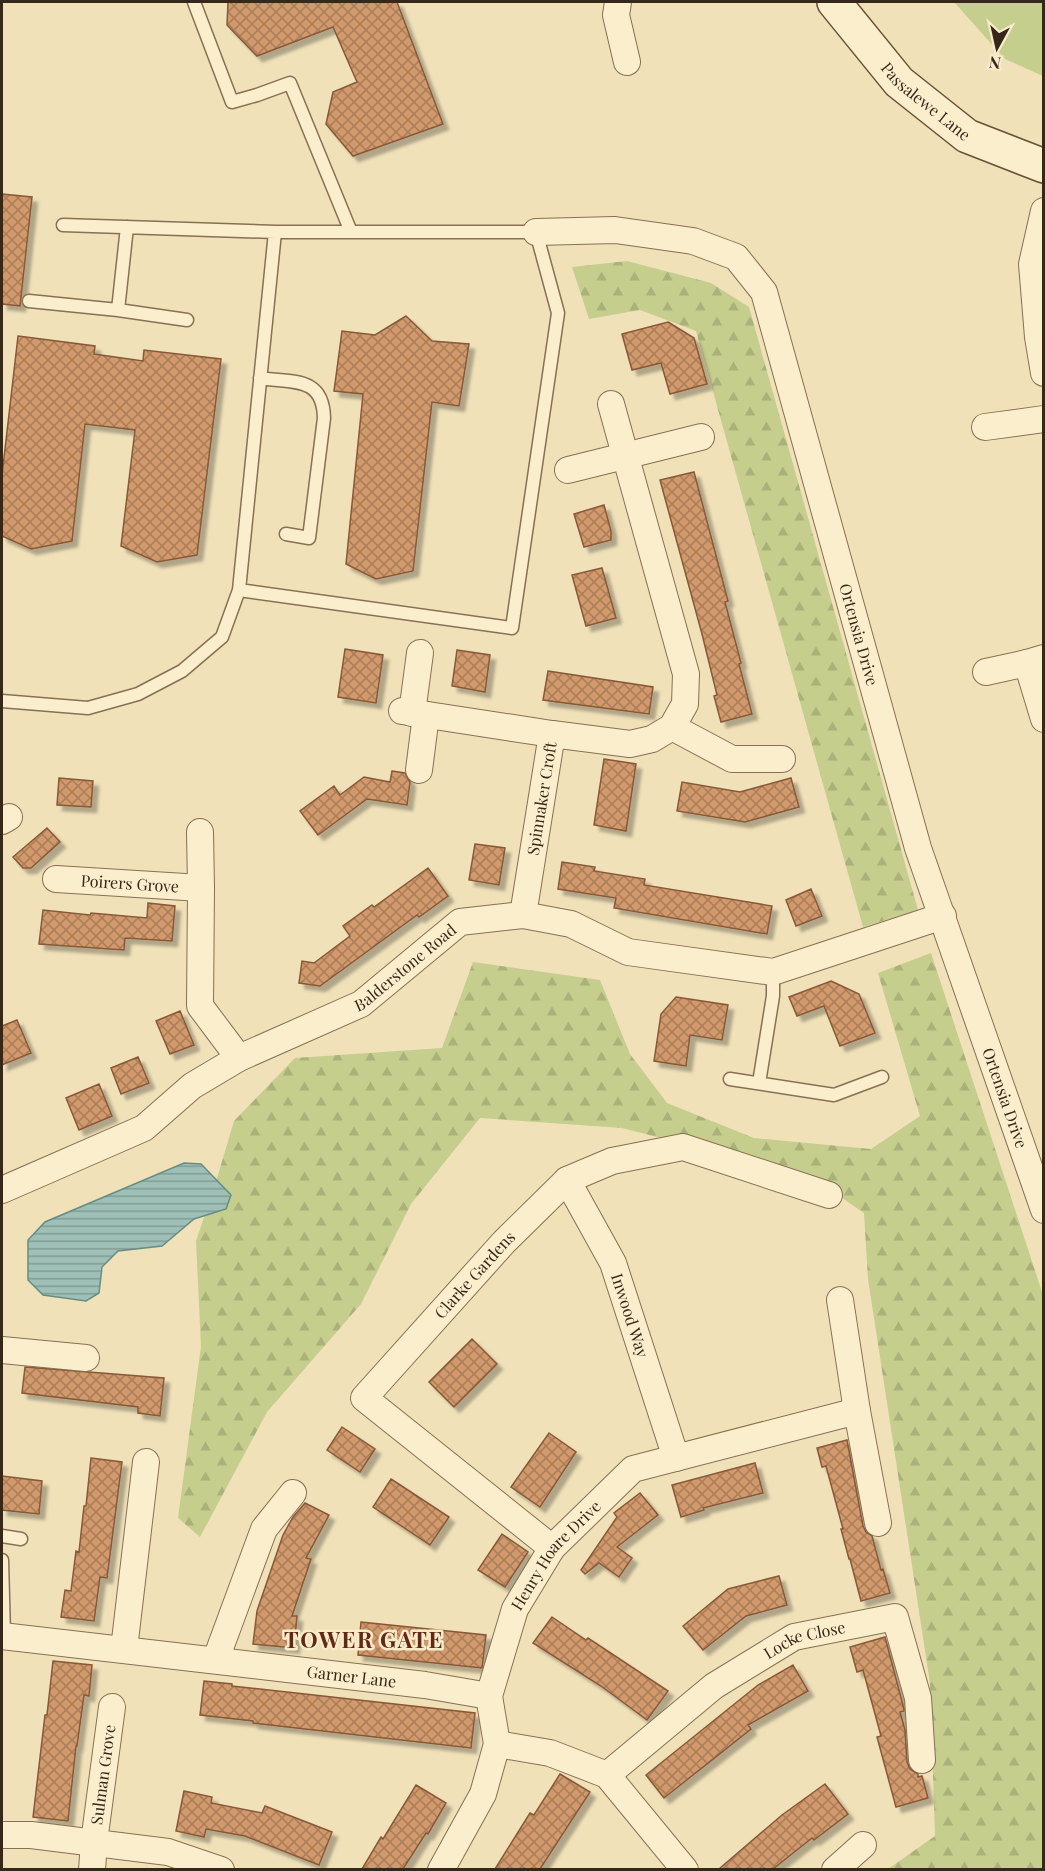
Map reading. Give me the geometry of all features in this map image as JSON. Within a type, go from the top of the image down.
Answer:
[{"type":"street","points":[[618,2],[616,15],[627,62]]},
{"type":"street","name":"Passalewe Lane","points":[[834,2],[899,82],[967,136],[1044,166]]},
{"type":"street","points":[[1044,211],[1032,264],[1038,337],[1044,373]]},
{"type":"street","name":"Ortensia Drive","points":[[536,232],[615,230],[693,241],[736,257],[764,292],[918,848],[1044,1209]]},
{"type":"street","points":[[611,404],[686,674],[685,704],[672,727],[732,759],[782,759]]},
{"type":"street","points":[[986,427],[1044,419]]},
{"type":"street","points":[[568,470],[701,437]]},
{"type":"street","points":[[419,770],[413,713],[420,653]]},
{"type":"street","points":[[986,672],[1035,660],[1044,719]]},
{"type":"street","points":[[413,713],[552,734]]},
{"type":"street","name":"Spinnaker Croft","points":[[523,915],[552,734],[630,744],[652,739],[672,727]]},
{"type":"street","name":"Poirers Grove","points":[[200,832],[200,1006],[239,1058]]},
{"type":"street","name":"Poirers Grove","points":[[56,879],[201,888]]},
{"type":"street","name":"Balderstone Road","points":[[2,1187],[144,1128],[192,1086],[239,1058],[361,1004],[460,922],[523,915],[571,924],[628,952],[772,972],[943,916]]},
{"type":"street","name":"Clarke Gardens","points":[[552,1548],[364,1398],[504,1242],[567,1180],[612,1161],[683,1147],[829,1195]]},
{"type":"street","name":"Inwood Way","points":[[567,1180],[613,1263],[676,1458]]},
{"type":"street","points":[[840,1300],[857,1411],[878,1523]]},
{"type":"street","points":[[2,1350],[86,1359]]},
{"type":"street","name":"Henry Hoare Drive","points":[[441,1869],[483,1794],[497,1744],[489,1696],[515,1609],[552,1548],[633,1470],[857,1411]]},
{"type":"street","points":[[124,1649],[146,1462]]},
{"type":"street","points":[[216,1659],[264,1529],[293,1493]]},
{"type":"street","name":"Locke Close","points":[[607,1775],[714,1686],[794,1637],[895,1617],[918,1698],[922,1760]]},
{"type":"street","name":"Garner Lane","points":[[3,1636],[425,1684],[489,1696]]},
{"type":"street","name":"Sulman Grove","points":[[92,1869],[112,1707]]},
{"type":"street","points":[[497,1744],[550,1753],[607,1775],[685,1869]]},
{"type":"street","name":"Sulman Grove","points":[[2,1835],[31,1835],[168,1852],[221,1869]]},
{"type":"street","points":[[835,1869],[863,1845]]},
{"type":"lane","points":[[194,2],[232,102],[290,83],[351,232]]},
{"type":"lane","points":[[63,225],[275,232],[536,232],[558,314],[512,628],[239,590]]},
{"type":"lane","points":[[118,310],[127,227]]},
{"type":"lane","points":[[2,701],[88,708],[138,694],[182,671],[222,637],[239,590],[275,232]]},
{"type":"lane","points":[[29,301],[187,320]]},
{"type":"lane","points":[[260,378],[309,385],[320,395],[324,405],[309,538],[286,534]]},
{"type":"lane","points":[[759,1083],[772,996],[772,972]]},
{"type":"lane","points":[[730,1079],[834,1095],[882,1077]]},
{"type":"lane","points":[[2,1536],[21,1539]]},
{"type":"lane","points":[[2,1560],[3,1636]]},
{"type":"green space","points":[[954,2],[1043,2],[1043,76],[1005,59]]},
{"type":"green space","points":[[627,261],[711,283],[749,307],[918,910],[863,927],[696,331],[640,310],[589,319],[572,267]]},
{"type":"green space","points":[[931,953],[1043,1295],[1043,1869],[888,1869],[935,1836],[930,1683],[868,1279],[864,1213],[812,1177],[622,1128],[480,1118],[411,1204],[361,1304],[267,1412],[200,1537],[178,1518],[201,1346],[196,1241],[234,1121],[295,1058],[442,1048],[473,962],[600,980],[630,1054],[667,1103],[754,1138],[871,1149],[920,1116],[878,973]]},
{"type":"water","points":[[184,1163],[201,1164],[231,1195],[226,1209],[194,1219],[162,1246],[118,1251],[102,1267],[99,1293],[86,1301],[43,1295],[28,1280],[28,1240],[45,1222]]},
{"type":"building","points":[[228,2],[397,2],[443,124],[353,156],[326,124],[333,92],[357,82],[333,27],[257,56],[227,25]]},
{"type":"building","points":[[2,194],[32,197],[20,306],[2,304]]},
{"type":"building","points":[[406,316],[432,341],[469,344],[459,406],[432,402],[413,571],[376,579],[346,564],[363,394],[334,391],[342,331],[375,335]]},
{"type":"building","points":[[668,322],[694,338],[707,384],[670,394],[661,363],[632,370],[622,334]]},
{"type":"building","points":[[18,336],[95,346],[94,354],[143,361],[144,350],[221,359],[197,555],[157,562],[121,546],[135,430],[85,424],[72,541],[31,549],[2,536],[2,475]]},
{"type":"building","points":[[694,472],[728,601],[725,602],[752,714],[721,722],[702,634],[660,480]]},
{"type":"building","points":[[604,505],[611,540],[584,547],[574,514]]},
{"type":"building","points":[[602,568],[616,618],[586,626],[572,575]]},
{"type":"building","points":[[345,649],[383,655],[376,703],[338,697]]},
{"type":"building","points":[[457,650],[490,655],[485,692],[452,686]]},
{"type":"building","points":[[548,671],[653,687],[649,714],[543,700]]},
{"type":"building","points":[[604,759],[636,764],[626,831],[594,825]]},
{"type":"building","points":[[392,771],[405,773],[410,782],[407,805],[367,799],[318,835],[300,811],[334,786],[340,795],[364,777],[390,782]]},
{"type":"building","points":[[59,778],[93,781],[91,807],[57,805]]},
{"type":"building","points":[[791,778],[799,807],[745,822],[677,811],[682,782],[740,792]]},
{"type":"building","points":[[47,828],[60,842],[31,868],[23,868],[13,857]]},
{"type":"building","points":[[475,844],[505,848],[499,885],[469,880]]},
{"type":"building","points":[[562,862],[595,867],[594,871],[645,879],[644,885],[772,906],[767,934],[614,908],[616,898],[558,889]]},
{"type":"building","points":[[428,868],[448,896],[419,917],[417,915],[320,986],[299,983],[302,961],[314,963],[350,936],[343,926]]},
{"type":"building","points":[[811,889],[822,916],[796,926],[786,900]]},
{"type":"building","points":[[148,903],[175,906],[172,941],[125,938],[124,950],[39,944],[43,910],[147,918]]},
{"type":"building","points":[[831,981],[859,994],[875,1033],[840,1046],[824,1006],[797,1016],[789,997]]},
{"type":"building","points":[[676,997],[728,1005],[722,1040],[690,1035],[686,1066],[654,1061],[661,1014]]},
{"type":"building","points":[[180,1011],[194,1045],[170,1054],[156,1021]]},
{"type":"building","points":[[17,1020],[31,1053],[2,1065],[2,1026]]},
{"type":"building","points":[[138,1057],[149,1083],[121,1094],[111,1068]]},
{"type":"building","points":[[99,1084],[112,1116],[79,1130],[66,1098]]},
{"type":"building","points":[[472,1339],[497,1364],[454,1407],[429,1382]]},
{"type":"building","points":[[25,1367],[164,1378],[160,1416],[138,1413],[138,1407],[22,1393]]},
{"type":"building","points":[[342,1427],[375,1449],[360,1472],[327,1450]]},
{"type":"building","points":[[549,1433],[576,1452],[540,1507],[511,1487]]},
{"type":"building","points":[[847,1440],[863,1526],[872,1536],[890,1593],[861,1601],[826,1466],[822,1467],[817,1448]]},
{"type":"building","points":[[91,1458],[122,1462],[107,1578],[100,1577],[94,1621],[61,1617],[65,1590],[71,1591],[76,1551],[79,1552]]},
{"type":"building","points":[[755,1463],[763,1493],[703,1508],[704,1510],[681,1517],[672,1485]]},
{"type":"building","points":[[2,1476],[42,1481],[39,1514],[2,1510]]},
{"type":"building","points":[[391,1479],[449,1517],[430,1545],[373,1507]]},
{"type":"building","points":[[640,1493],[658,1515],[617,1547],[632,1558],[619,1577],[599,1563],[585,1574],[581,1570],[617,1517],[614,1513]]},
{"type":"building","points":[[305,1503],[329,1515],[306,1558],[311,1559],[292,1616],[297,1616],[294,1648],[253,1644],[257,1611],[283,1535],[293,1517]]},
{"type":"building","points":[[502,1534],[528,1552],[505,1587],[478,1570]]},
{"type":"building","points":[[779,1576],[787,1605],[746,1616],[703,1650],[683,1626],[728,1589]]},
{"type":"building","points":[[552,1617],[668,1691],[647,1720],[601,1686],[533,1643]]},
{"type":"building","points":[[361,1622],[486,1635],[482,1668],[358,1655]]},
{"type":"building","points":[[885,1637],[904,1709],[900,1712],[905,1730],[907,1762],[918,1777],[922,1776],[928,1798],[896,1807],[877,1737],[881,1736],[863,1670],[857,1672],[850,1647]]},
{"type":"building","points":[[53,1661],[92,1665],[89,1696],[84,1695],[76,1746],[68,1821],[33,1817]]},
{"type":"building","points":[[793,1665],[808,1691],[748,1725],[751,1729],[664,1798],[646,1775],[758,1685]]},
{"type":"building","points":[[204,1681],[475,1713],[471,1748],[200,1715]]},
{"type":"building","points":[[560,1774],[590,1792],[540,1869],[495,1869],[530,1813],[534,1815]]},
{"type":"building","points":[[825,1784],[848,1814],[814,1840],[812,1838],[773,1869],[719,1869],[782,1815]]},
{"type":"building","points":[[416,1785],[446,1803],[428,1834],[426,1833],[403,1869],[362,1869],[381,1837],[383,1839]]},
{"type":"building","points":[[184,1791],[212,1797],[211,1803],[262,1813],[265,1806],[332,1832],[319,1865],[245,1836],[206,1829],[204,1837],[176,1831]]},
{"type":"district","name":"TOWER GATE","points":[[364,1640]]}]
